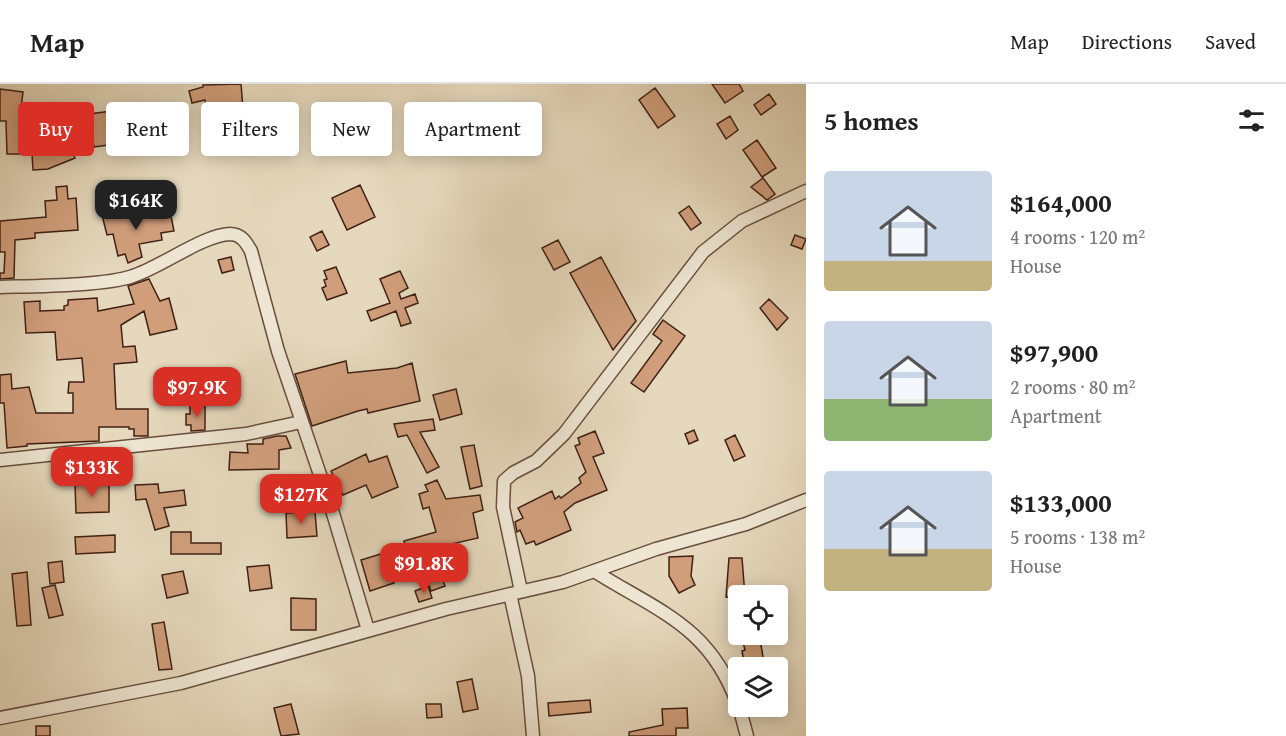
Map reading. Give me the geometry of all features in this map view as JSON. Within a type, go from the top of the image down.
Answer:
[{"type":"street","points":[[533,736],[528,676],[503,507],[504,481],[513,473],[536,461],[564,434],[703,252],[742,221],[806,191]]},
{"type":"street","points":[[0,287],[120,280],[151,270],[190,248],[223,236],[238,236],[247,243],[278,351],[332,510],[368,630]]},
{"type":"street","points":[[0,460],[246,434],[302,422]]},
{"type":"street","points":[[0,717],[181,683],[368,630],[594,571],[656,549],[756,521],[806,500]]},
{"type":"street","points":[[594,571],[672,617],[695,637],[721,665],[728,682]]},
{"type":"street","points":[[741,717],[747,736]]},
{"type":"building","points":[[241,84],[242,102],[205,102],[205,100],[192,103],[189,91],[203,87],[203,85]]},
{"type":"building","points":[[712,84],[739,84],[743,91],[725,103]]},
{"type":"building","points":[[655,88],[675,116],[658,128],[639,100]]},
{"type":"building","points":[[0,89],[23,92],[22,102],[18,102],[18,154],[7,154],[6,121],[0,121]]},
{"type":"building","points":[[769,94],[776,104],[761,115],[754,105]]},
{"type":"building","points":[[106,112],[106,145],[94,147],[94,113]]},
{"type":"building","points":[[730,116],[738,130],[726,139],[717,124]]},
{"type":"building","points":[[757,140],[776,168],[762,177],[743,150]]},
{"type":"building","points":[[32,156],[74,156],[75,158],[48,169],[33,170]]},
{"type":"building","points":[[763,178],[775,194],[767,200],[751,187]]},
{"type":"building","points":[[360,185],[375,217],[347,230],[332,198]]},
{"type":"building","points":[[67,186],[68,199],[76,198],[78,230],[35,233],[35,238],[15,240],[14,278],[0,279],[0,273],[4,273],[5,252],[0,252],[0,221],[46,217],[45,201],[57,200],[56,187]]},
{"type":"building","points":[[689,206],[701,223],[691,230],[679,213]]},
{"type":"building","points":[[131,208],[133,217],[170,211],[174,231],[161,233],[162,240],[139,244],[142,257],[128,263],[125,254],[118,256],[113,234],[107,235],[102,215]]},
{"type":"building","points":[[322,231],[329,245],[317,251],[310,237]]},
{"type":"building","points":[[795,235],[806,239],[802,249],[791,245]]},
{"type":"building","points":[[558,240],[570,262],[554,270],[542,248]]},
{"type":"building","points":[[231,257],[234,270],[222,273],[218,260]]},
{"type":"building","points":[[601,257],[636,321],[613,350],[570,273]]},
{"type":"building","points":[[336,267],[347,293],[327,300],[322,288],[326,286],[324,280],[327,279],[324,271]]},
{"type":"building","points":[[400,271],[408,288],[399,293],[401,299],[415,294],[418,303],[405,308],[411,323],[401,326],[396,311],[371,321],[367,311],[390,303],[380,279]]},
{"type":"building","points":[[149,279],[160,301],[169,298],[177,329],[150,335],[144,311],[121,325],[123,347],[135,346],[137,362],[114,364],[116,409],[148,409],[148,436],[134,436],[134,429],[129,429],[129,427],[99,427],[99,441],[27,444],[27,446],[7,448],[4,403],[0,403],[0,375],[11,374],[12,389],[29,387],[36,413],[73,413],[73,393],[68,393],[69,382],[84,382],[82,358],[57,360],[55,332],[26,333],[24,302],[40,301],[40,311],[64,310],[64,306],[68,305],[68,300],[97,298],[98,311],[134,304],[128,286]]},
{"type":"building","points":[[769,299],[788,318],[777,330],[760,308]]},
{"type":"building","points":[[663,320],[685,336],[644,392],[631,383],[662,341],[653,334]]},
{"type":"building","points":[[346,361],[348,373],[397,368],[412,363],[420,401],[368,413],[367,409],[358,411],[312,426],[295,374]]},
{"type":"building","points":[[456,389],[462,414],[440,420],[433,395]]},
{"type":"building","points":[[190,406],[205,406],[205,430],[191,431],[191,425],[186,425],[186,414],[190,414]]},
{"type":"building","points":[[433,419],[435,430],[420,432],[439,467],[427,473],[407,435],[398,437],[394,424]]},
{"type":"building","points":[[694,430],[698,440],[689,444],[685,434]]},
{"type":"building","points":[[595,431],[604,453],[593,457],[607,490],[575,503],[564,512],[571,530],[536,545],[534,541],[526,544],[520,530],[517,532],[515,522],[523,518],[518,508],[552,491],[555,499],[559,496],[561,498],[581,483],[579,478],[586,472],[575,446],[580,444],[578,438]]},
{"type":"building","points":[[735,435],[745,456],[734,461],[725,440]]},
{"type":"building","points":[[286,436],[291,448],[279,450],[279,469],[229,470],[230,452],[248,453],[247,444],[263,444],[263,439]]},
{"type":"building","points":[[474,445],[482,486],[470,489],[461,447]]},
{"type":"building","points":[[366,454],[369,462],[387,456],[398,487],[372,498],[366,485],[343,495],[331,471]]},
{"type":"building","points":[[437,480],[446,499],[480,495],[483,510],[473,513],[478,538],[434,548],[433,554],[445,586],[431,591],[418,558],[409,560],[404,541],[436,532],[429,507],[423,509],[419,494],[428,491],[425,485]]},
{"type":"building","points":[[75,484],[109,484],[109,512],[76,513]]},
{"type":"building","points":[[158,484],[159,493],[184,490],[186,505],[164,508],[169,526],[155,530],[146,499],[136,500],[135,485]]},
{"type":"building","points":[[315,512],[317,536],[287,538],[286,513]]},
{"type":"building","points":[[171,532],[191,532],[191,543],[221,543],[221,554],[171,554]]},
{"type":"building","points":[[115,535],[115,552],[76,554],[75,537]]},
{"type":"building","points":[[384,553],[394,583],[370,591],[361,560]]},
{"type":"building","points":[[693,556],[691,576],[695,585],[679,593],[669,576],[669,557]]},
{"type":"building","points":[[729,558],[742,558],[744,585],[728,585],[728,597],[726,597]]},
{"type":"building","points":[[62,561],[64,582],[50,584],[48,563]]},
{"type":"building","points":[[269,565],[272,588],[250,591],[247,567]]},
{"type":"building","points":[[183,571],[188,593],[167,598],[162,575]]},
{"type":"building","points":[[27,572],[31,625],[17,626],[12,574]]},
{"type":"building","points":[[55,585],[63,615],[49,618],[42,588]]},
{"type":"building","points":[[428,586],[432,598],[419,602],[415,591]]},
{"type":"building","points":[[291,598],[316,599],[316,630],[291,630]]},
{"type":"building","points":[[164,622],[172,669],[159,670],[152,624]]},
{"type":"building","points":[[744,645],[761,645],[763,657],[743,657],[742,651],[745,650]]},
{"type":"building","points":[[472,679],[478,709],[463,712],[457,682]]},
{"type":"building","points":[[590,700],[591,712],[549,716],[548,703]]},
{"type":"building","points":[[291,704],[299,734],[281,736],[274,708]]},
{"type":"building","points":[[426,704],[441,704],[442,717],[427,718]]},
{"type":"building","points":[[687,708],[688,728],[676,728],[676,736],[629,736],[629,732],[663,725],[662,709]]},
{"type":"building","points":[[36,726],[50,726],[50,736],[36,736]]}]
